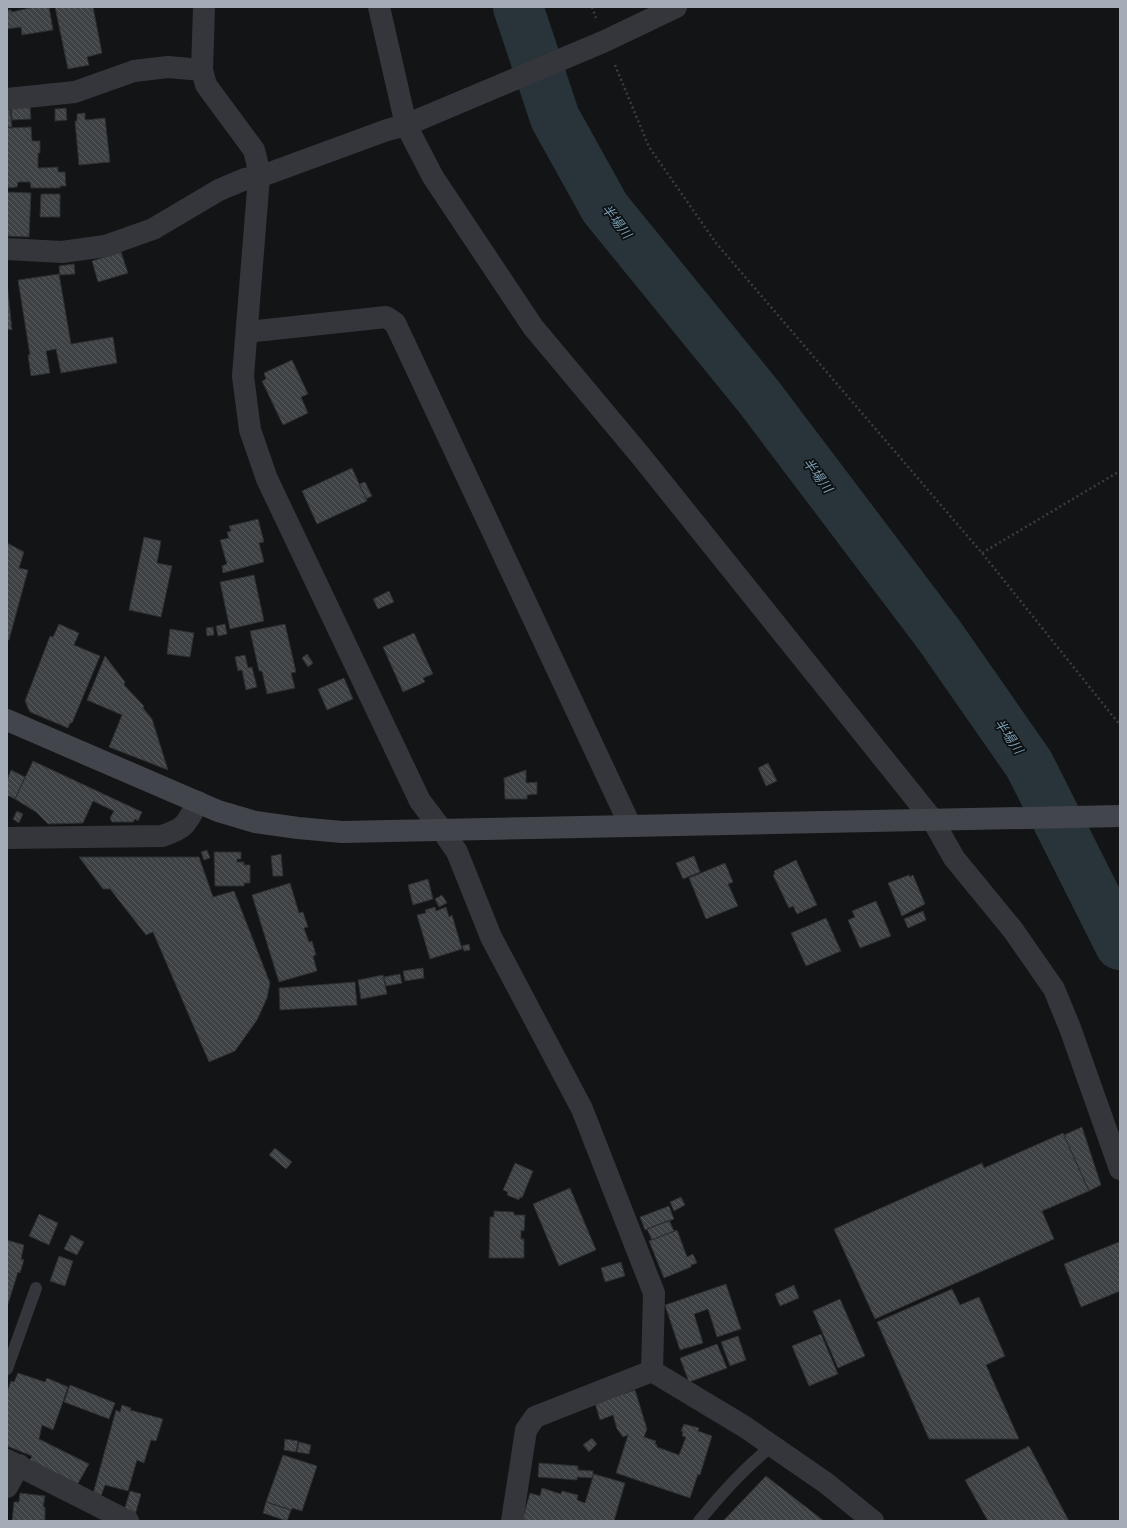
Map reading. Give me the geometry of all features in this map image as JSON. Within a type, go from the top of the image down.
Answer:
[{"type":"street","points":[[204,7],[202,70],[206,86],[254,150],[257,162],[258,177],[243,376],[250,430],[267,479],[420,801],[457,852],[491,938],[582,1109],[654,1293],[652,1371]]},
{"type":"street","points":[[379,7],[414,122],[433,177],[533,327],[942,818],[954,858],[1013,930],[1054,989],[1070,1028],[1120,1170]]},
{"type":"street","points":[[7,249],[62,252],[105,246],[153,229],[219,190],[245,179],[258,177],[387,130],[414,122],[600,43],[676,7]]},
{"type":"street","points":[[7,99],[75,92],[134,71],[168,67],[202,70]]},
{"type":"street","points":[[247,332],[386,317],[395,323],[630,826]]},
{"type":"street","points":[[7,720],[218,811],[255,822],[342,832],[942,818],[1120,816]]},
{"type":"street","points":[[7,838],[162,836],[179,830],[188,822],[198,802]]},
{"type":"street","points":[[652,1371],[745,1427],[826,1483],[873,1521]]},
{"type":"street","points":[[512,1521],[526,1430],[535,1417],[652,1371]]},
{"type":"street","points":[[7,1487],[13,1463],[128,1521]]},
{"type":"lane","points":[[7,1369],[36,1288]]},
{"type":"lane","points":[[699,1521],[713,1504],[760,1456],[772,1446]]},
{"type":"path","points":[[600,43],[649,147],[716,243],[982,553],[1120,725]]},
{"type":"path","points":[[982,553],[1120,471]]},
{"type":"building","points":[[34,7],[49,7],[53,30],[22,35],[21,27],[7,29],[7,10],[11,10],[12,12]]},
{"type":"building","points":[[55,7],[93,7],[102,53],[87,57],[89,65],[68,69]]},
{"type":"building","points":[[30,107],[31,119],[12,120],[11,108]]},
{"type":"building","points":[[66,108],[67,120],[55,121],[55,109]]},
{"type":"building","points":[[7,110],[10,110],[12,127],[7,127]]},
{"type":"building","points":[[85,113],[85,120],[105,118],[110,162],[79,165],[75,121],[77,121],[77,114]]},
{"type":"building","points":[[31,127],[32,141],[40,141],[38,168],[58,167],[58,172],[65,172],[66,186],[60,186],[60,188],[31,188],[30,182],[18,182],[17,187],[7,188],[7,128]]},
{"type":"building","points":[[7,192],[31,193],[29,237],[7,236]]},
{"type":"building","points":[[41,194],[60,194],[60,217],[40,217]]},
{"type":"building","points":[[121,252],[128,273],[98,282],[92,261]]},
{"type":"building","points":[[74,264],[75,274],[60,275],[59,266]]},
{"type":"building","points":[[59,274],[71,344],[113,337],[117,363],[61,373],[56,349],[46,351],[50,373],[31,376],[28,355],[30,355],[18,280]]},
{"type":"building","points":[[7,282],[12,330],[7,329]]},
{"type":"building","points":[[292,360],[308,394],[301,397],[308,413],[283,425],[262,381],[266,379],[264,373]]},
{"type":"building","points":[[352,468],[367,501],[317,524],[302,491]]},
{"type":"building","points":[[365,482],[372,496],[366,499],[359,484]]},
{"type":"building","points":[[258,519],[264,542],[259,543],[264,562],[223,573],[222,566],[227,564],[220,540],[229,538],[227,532],[231,531],[229,526]]},
{"type":"building","points":[[144,537],[161,541],[157,563],[172,566],[161,617],[129,610]]},
{"type":"building","points":[[7,543],[24,552],[19,568],[28,570],[9,640],[7,640]]},
{"type":"building","points":[[254,575],[264,621],[230,629],[220,582]]},
{"type":"building","points":[[389,591],[394,602],[378,609],[373,599]]},
{"type":"building","points":[[59,624],[79,633],[74,645],[100,656],[72,723],[70,723],[68,728],[30,712],[25,701],[50,636],[53,637]]},
{"type":"building","points":[[225,624],[227,634],[218,636],[216,626]]},
{"type":"building","points":[[285,624],[296,672],[291,673],[295,688],[267,694],[262,671],[259,671],[250,631]]},
{"type":"building","points":[[213,627],[214,635],[207,636],[206,628]]},
{"type":"building","points":[[170,629],[194,633],[190,657],[167,654]]},
{"type":"building","points":[[414,633],[433,674],[423,678],[425,682],[403,692],[383,647]]},
{"type":"building","points":[[307,654],[313,663],[308,667],[302,658]]},
{"type":"building","points":[[245,655],[248,668],[252,667],[257,687],[246,690],[242,670],[238,671],[235,657]]},
{"type":"building","points":[[105,656],[125,682],[124,685],[144,706],[143,708],[152,719],[168,770],[109,747],[122,715],[87,700]]},
{"type":"building","points":[[344,678],[353,699],[327,710],[318,689]]},
{"type":"building","points":[[33,761],[142,812],[138,821],[135,819],[133,822],[112,822],[110,818],[114,811],[93,801],[83,823],[48,824],[36,812],[15,799]]},
{"type":"building","points":[[768,763],[777,781],[766,786],[758,768]]},
{"type":"building","points":[[11,770],[25,777],[15,799],[7,795],[7,780]]},
{"type":"building","points":[[526,770],[526,783],[537,782],[537,794],[527,795],[527,799],[505,799],[504,778]]},
{"type":"building","points":[[17,811],[23,814],[19,823],[13,819]]},
{"type":"building","points":[[207,850],[210,858],[204,860],[201,852]]},
{"type":"building","points":[[214,852],[241,852],[241,859],[237,859],[237,862],[244,862],[244,865],[250,865],[250,883],[244,883],[244,886],[215,886]]},
{"type":"building","points":[[281,854],[283,876],[273,876],[271,856]]},
{"type":"building","points":[[694,856],[700,872],[683,879],[676,863]]},
{"type":"building","points":[[79,857],[199,857],[213,897],[234,891],[270,983],[267,998],[257,1020],[235,1051],[209,1062],[153,932],[146,935],[110,889],[103,889]]},
{"type":"building","points":[[796,860],[817,905],[797,914],[793,906],[789,908],[773,875],[775,874],[774,871]]},
{"type":"building","points":[[725,863],[733,882],[728,884],[738,906],[706,919],[689,878]]},
{"type":"building","points":[[909,875],[910,877],[913,875],[925,904],[902,916],[888,883]]},
{"type":"building","points":[[428,879],[433,899],[413,905],[408,885]]},
{"type":"building","points":[[290,883],[299,913],[303,912],[308,927],[304,928],[309,942],[312,941],[316,955],[313,956],[317,971],[279,982],[252,895]]},
{"type":"building","points":[[442,895],[447,903],[439,907],[435,899]]},
{"type":"building","points":[[876,901],[891,936],[860,948],[848,920],[855,917],[852,911]]},
{"type":"building","points":[[435,907],[436,911],[446,907],[449,917],[452,915],[462,949],[430,959],[417,915],[426,913],[425,910]]},
{"type":"building","points":[[923,911],[926,920],[908,928],[904,919]]},
{"type":"building","points":[[826,918],[841,951],[806,966],[791,933]]},
{"type":"building","points":[[469,944],[470,950],[464,951],[462,946]]},
{"type":"building","points":[[423,968],[424,978],[405,981],[403,971]]},
{"type":"building","points":[[400,974],[402,983],[386,986],[384,977]]},
{"type":"building","points":[[383,975],[387,994],[361,999],[358,980]]},
{"type":"building","points":[[355,982],[357,1005],[280,1010],[279,988]]},
{"type":"building","points":[[1082,1127],[1101,1185],[1089,1191],[1064,1135]]},
{"type":"building","points":[[1063,1133],[1089,1191],[1042,1211],[1054,1239],[875,1319],[834,1229],[982,1163],[984,1168]]},
{"type":"building","points":[[275,1148],[292,1162],[286,1169],[269,1155]]},
{"type":"building","points":[[515,1163],[533,1171],[522,1198],[520,1197],[519,1200],[507,1195],[508,1192],[503,1190]]},
{"type":"building","points":[[570,1188],[596,1250],[559,1266],[533,1204]]},
{"type":"building","points":[[681,1197],[685,1205],[674,1211],[670,1202]]},
{"type":"building","points":[[669,1206],[674,1219],[645,1230],[640,1217]]},
{"type":"building","points":[[494,1211],[514,1212],[514,1215],[525,1215],[524,1231],[521,1230],[521,1239],[524,1239],[524,1258],[489,1258],[490,1217],[494,1217]]},
{"type":"building","points":[[39,1214],[58,1223],[49,1245],[29,1236]]},
{"type":"building","points":[[669,1220],[674,1231],[652,1240],[647,1229]]},
{"type":"building","points":[[677,1230],[687,1257],[693,1254],[697,1263],[664,1278],[649,1241]]},
{"type":"building","points":[[71,1235],[84,1242],[77,1255],[64,1249]]},
{"type":"building","points":[[7,1240],[24,1245],[21,1259],[24,1260],[20,1273],[18,1272],[8,1304],[7,1303]]},
{"type":"building","points":[[1119,1242],[1120,1291],[1081,1307],[1064,1264]]},
{"type":"building","points":[[59,1256],[73,1261],[65,1286],[50,1281]]},
{"type":"building","points":[[621,1262],[625,1276],[605,1282],[601,1268]]},
{"type":"building","points":[[726,1284],[741,1329],[717,1337],[708,1309],[694,1314],[703,1343],[680,1350],[665,1305]]},
{"type":"building","points":[[794,1285],[799,1298],[780,1306],[775,1294]]},
{"type":"building","points":[[952,1289],[960,1305],[979,1297],[1005,1356],[986,1365],[1019,1439],[929,1439],[877,1322]]},
{"type":"building","points":[[840,1299],[865,1356],[838,1368],[813,1311]]},
{"type":"building","points":[[821,1334],[838,1374],[809,1386],[792,1346]]},
{"type":"building","points":[[738,1336],[746,1360],[730,1366],[721,1342]]},
{"type":"building","points":[[717,1344],[727,1368],[689,1382],[680,1358]]},
{"type":"building","points":[[18,1373],[45,1382],[47,1378],[68,1387],[53,1430],[42,1425],[39,1439],[89,1464],[76,1487],[29,1462],[32,1456],[7,1446],[7,1392],[11,1381],[14,1382]]},
{"type":"building","points":[[70,1385],[115,1403],[109,1419],[64,1402]]},
{"type":"building","points":[[635,1390],[647,1429],[644,1437],[656,1441],[655,1444],[657,1447],[679,1455],[686,1437],[682,1436],[683,1432],[681,1431],[684,1424],[699,1428],[698,1431],[712,1436],[700,1475],[698,1474],[690,1498],[616,1473],[628,1435],[623,1437],[617,1429],[613,1415],[600,1420],[595,1403]]},
{"type":"building","points":[[122,1405],[131,1408],[130,1410],[163,1419],[156,1441],[151,1440],[144,1463],[137,1460],[128,1491],[105,1485],[101,1496],[93,1494],[116,1410],[120,1412]]},
{"type":"building","points":[[592,1438],[597,1444],[589,1452],[583,1445]]},
{"type":"building","points":[[285,1439],[298,1441],[296,1452],[284,1450]]},
{"type":"building","points":[[299,1442],[311,1445],[309,1454],[297,1452]]},
{"type":"building","points":[[1029,1446],[1069,1521],[988,1521],[965,1480]]},
{"type":"building","points":[[283,1455],[317,1466],[302,1511],[292,1508],[292,1510],[266,1502]]},
{"type":"building","points":[[539,1463],[578,1466],[578,1470],[593,1471],[593,1478],[577,1477],[577,1480],[538,1477]]},
{"type":"building","points":[[594,1474],[625,1483],[614,1521],[528,1521],[521,1519],[530,1493],[540,1496],[542,1488],[561,1494],[562,1491],[578,1495],[577,1500],[585,1503]]},
{"type":"building","points":[[766,1476],[824,1521],[723,1521]]},
{"type":"building","points":[[130,1491],[141,1494],[135,1515],[124,1511]]},
{"type":"building","points":[[20,1493],[45,1496],[43,1507],[45,1507],[45,1520],[12,1521],[14,1502],[19,1502]]},
{"type":"building","points":[[266,1502],[291,1510],[287,1521],[263,1513]]},
{"type":"waterway","name":"半場川","points":[[518,7],[555,118],[605,208],[759,397],[939,635],[1029,764],[1120,945]]}]
